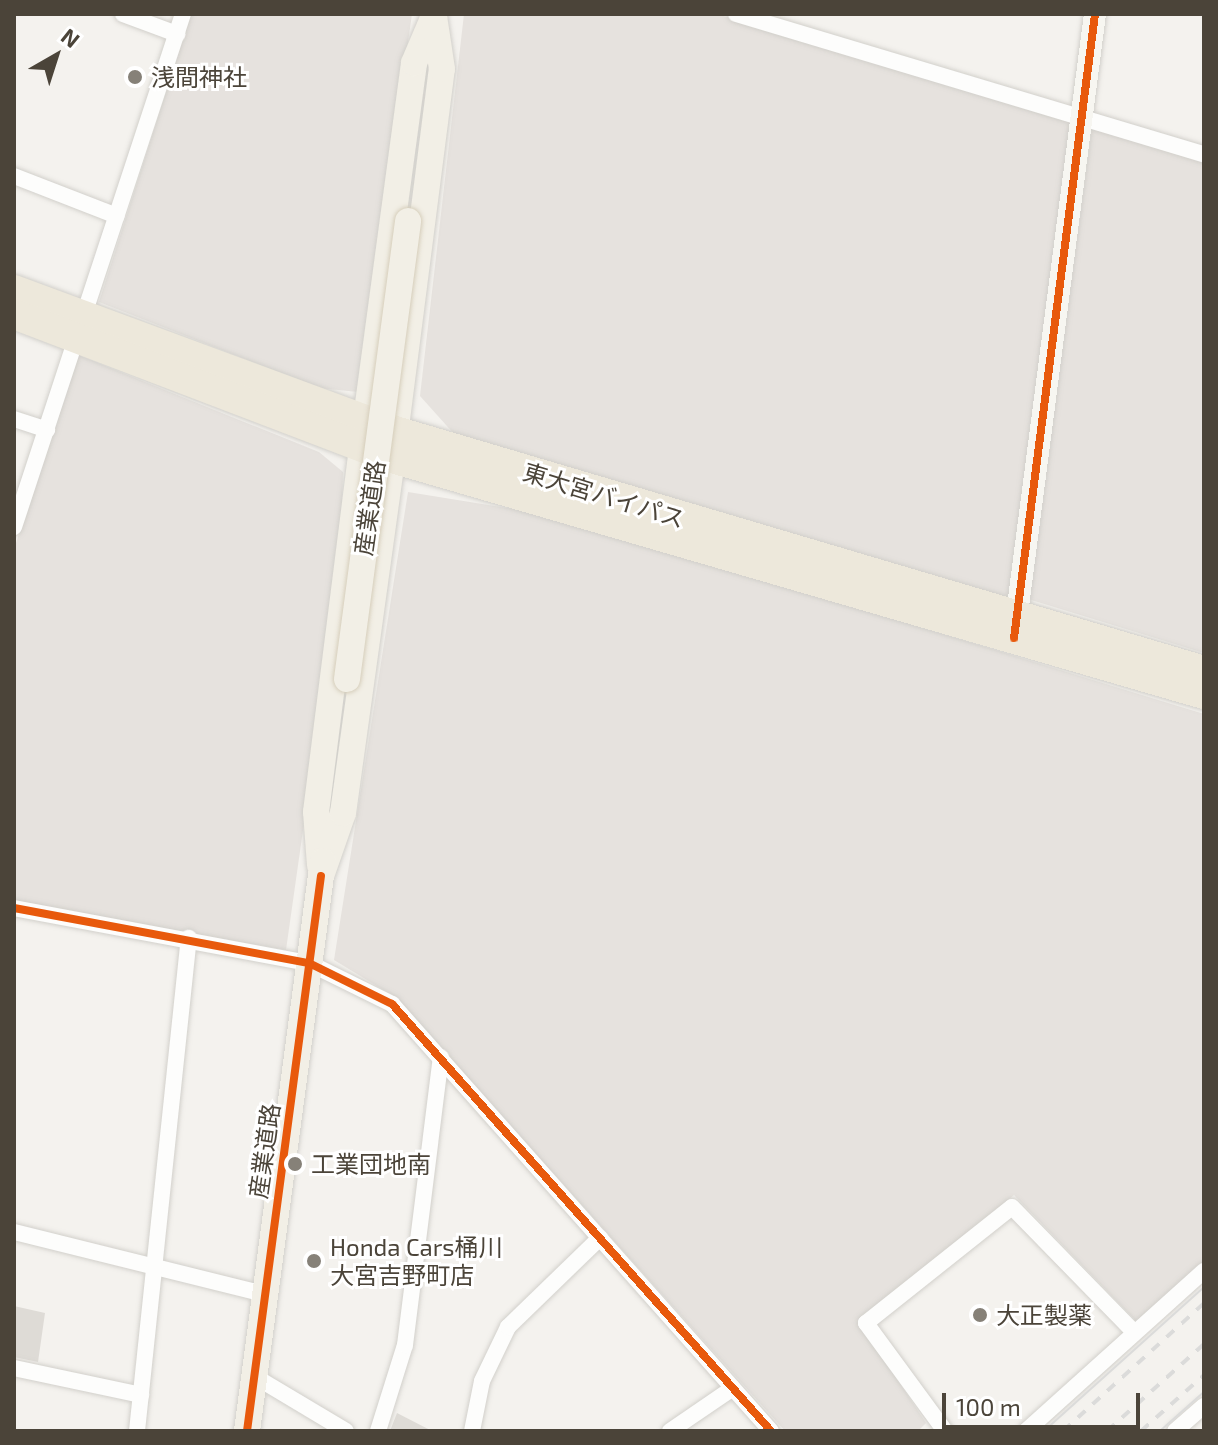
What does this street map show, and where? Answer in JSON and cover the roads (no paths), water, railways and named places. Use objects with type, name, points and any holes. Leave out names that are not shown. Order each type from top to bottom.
[{"type":"highway","name":"東大宮バイパス","points":[[14,290],[81,327],[364,435],[1015,627],[1204,694]]},
{"type":"highway","name":"東大宮バイパス","points":[[14,314],[81,327]]},
{"type":"highway","name":"東大宮バイパス","points":[[1015,627],[1204,671]]},
{"type":"main road","name":"産業道路","points":[[247,1431],[434,15]]},
{"type":"main road","points":[[321,876],[316,812],[364,435],[414,63],[434,15]]},
{"type":"main road","points":[[321,876],[343,813],[393,444],[442,69],[434,15]]},
{"type":"street","points":[[123,14],[177,34]]},
{"type":"street","points":[[14,527],[183,14]]},
{"type":"street","points":[[736,14],[1204,154]]},
{"type":"street","points":[[798,32],[803,14]]},
{"type":"street","points":[[1015,627],[1095,14]]},
{"type":"street","points":[[14,176],[117,216]]},
{"type":"street","points":[[14,419],[47,430]]},
{"type":"street","points":[[14,908],[189,938],[309,963],[392,1004],[771,1431]]},
{"type":"street","points":[[137,1431],[189,938]]},
{"type":"street","points":[[378,1431],[405,1345],[441,1057]]},
{"type":"street","points":[[937,1428],[866,1323],[1012,1207],[1134,1332]]},
{"type":"street","points":[[14,1235],[265,1294]]},
{"type":"street","points":[[472,1431],[482,1381],[508,1327],[600,1238]]},
{"type":"street","points":[[1026,1431],[1204,1271]]},
{"type":"street","points":[[14,1368],[141,1395]]},
{"type":"street","points":[[254,1376],[346,1431]]},
{"type":"street","points":[[670,1431],[733,1388]]},
{"type":"street","points":[[1175,1431],[1204,1406]]},
{"type":"tram line","points":[[1044,1431],[1204,1287]]},
{"type":"tram line","points":[[1160,1431],[1204,1392]]},
{"type":"railway","points":[[1063,1431],[1204,1303]]},
{"type":"railway","points":[[1107,1431],[1204,1344]]},
{"type":"railway","points":[[1141,1431],[1204,1375]]},
{"type":"place","name":"浅間神社","points":[[135,77]]},
{"type":"place","name":"工業団地南","points":[[295,1164]]},
{"type":"place","name":"Honda Cars桶川 大宮吉野町店","points":[[314,1261]]},
{"type":"place","name":"大正製薬","points":[[980,1315]]}]
